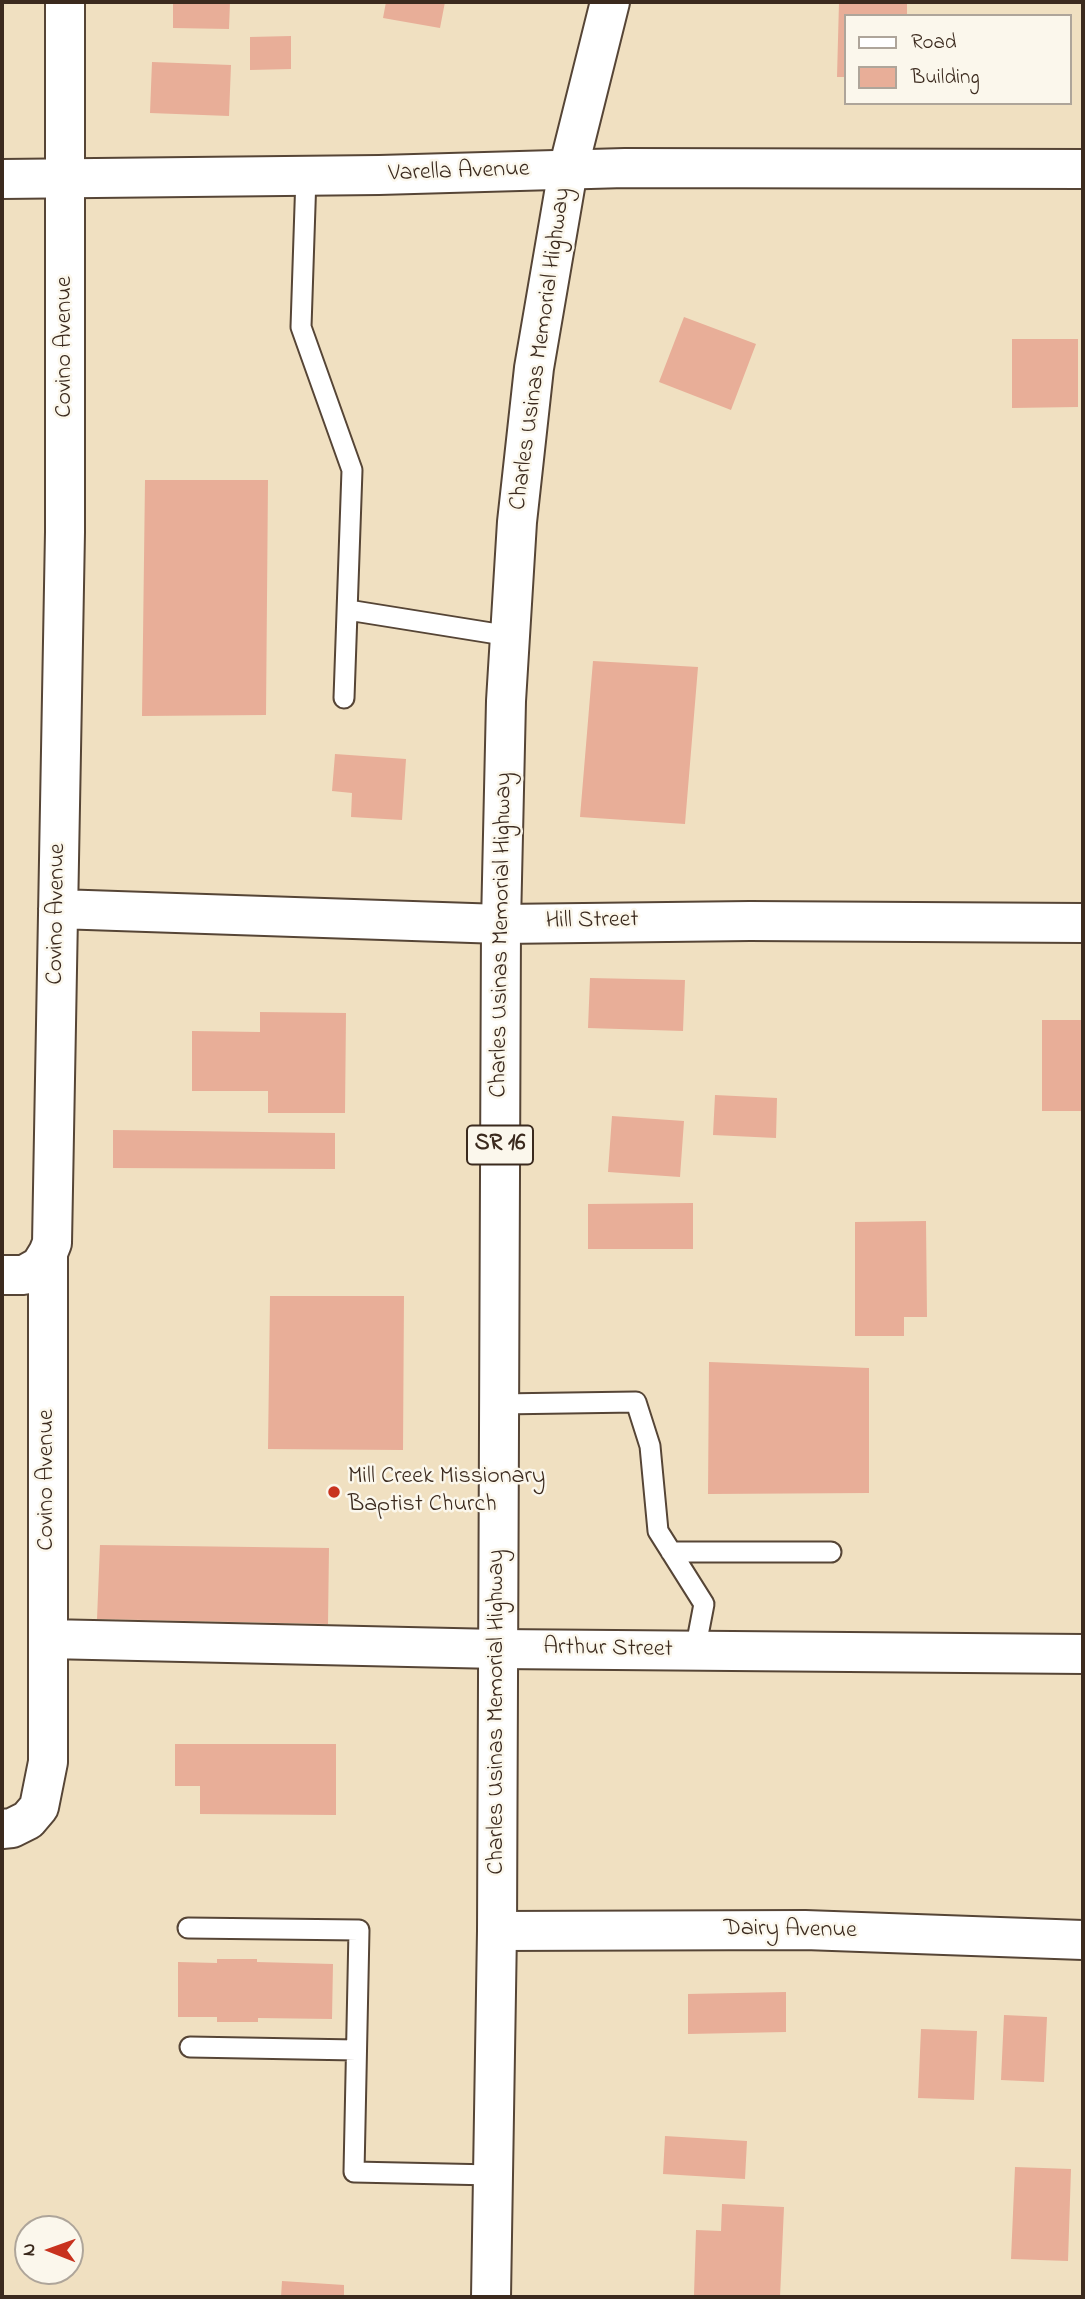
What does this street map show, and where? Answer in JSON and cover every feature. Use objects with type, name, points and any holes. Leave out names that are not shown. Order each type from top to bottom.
[{"type":"main road","name":"Covino Avenue","points":[[15,1824],[39,1807],[48,1762],[48,1253],[52,1243],[65,532],[65,2]]},
{"type":"main road","name":"Charles Usinas Memorial Highway","points":[[491,2297],[497,1931],[501,924],[506,701],[517,522],[534,368],[568,170],[610,2]]},
{"type":"main road","name":"Varella Avenue","points":[[2,179],[306,176],[639,168],[1083,169]]},
{"type":"main road","name":"Hill Street","points":[[58,909],[501,924],[750,920],[1083,923]]},
{"type":"main road","points":[[2,1275],[24,1275],[40,1266],[48,1253]]},
{"type":"main road","name":"Arthur Street","points":[[48,1639],[498,1649],[1083,1654]]},
{"type":"main road","name":"Dairy Avenue","points":[[497,1931],[805,1930],[1083,1940]]},
{"type":"lane","points":[[306,176],[301,327],[352,470],[344,698]]},
{"type":"lane","points":[[348,610],[510,636]]},
{"type":"lane","points":[[499,1404],[636,1402],[650,1446],[658,1531],[704,1604],[695,1651]]},
{"type":"lane","points":[[671,1552],[831,1552]]},
{"type":"lane","points":[[188,1928],[359,1930],[354,2172],[493,2175]]},
{"type":"lane","points":[[190,2047],[356,2050]]},
{"type":"building","points":[[173,2],[230,2],[229,29],[173,28]]},
{"type":"building","points":[[386,2],[445,2],[440,28],[383,18]]},
{"type":"building","points":[[839,2],[907,2],[907,14],[844,14],[844,77],[837,77]]},
{"type":"building","points":[[291,36],[291,69],[250,70],[250,37]]},
{"type":"building","points":[[152,62],[231,65],[229,116],[150,113]]},
{"type":"building","points":[[684,317],[756,344],[731,410],[659,382]]},
{"type":"building","points":[[1012,339],[1078,339],[1078,407],[1012,408]]},
{"type":"building","points":[[145,480],[268,480],[266,715],[142,716]]},
{"type":"building","points":[[593,661],[698,667],[685,824],[580,817]]},
{"type":"building","points":[[335,754],[406,759],[402,820],[351,817],[352,793],[332,791]]},
{"type":"building","points":[[590,978],[685,980],[683,1031],[588,1028]]},
{"type":"building","points":[[260,1012],[346,1013],[345,1113],[268,1113],[268,1091],[192,1091],[192,1031],[260,1032]]},
{"type":"building","points":[[1042,1020],[1083,1020],[1083,1111],[1042,1111]]},
{"type":"building","points":[[715,1095],[777,1098],[776,1138],[713,1135]]},
{"type":"building","points":[[612,1116],[684,1121],[680,1177],[608,1172]]},
{"type":"building","points":[[113,1130],[335,1133],[335,1169],[113,1168]]},
{"type":"building","points":[[693,1203],[693,1249],[588,1249],[588,1204]]},
{"type":"building","points":[[926,1221],[927,1317],[904,1317],[904,1336],[855,1336],[855,1222]]},
{"type":"building","points":[[270,1296],[404,1296],[403,1450],[268,1449]]},
{"type":"building","points":[[709,1362],[869,1368],[869,1493],[708,1494]]},
{"type":"building","points":[[100,1545],[329,1548],[328,1624],[97,1619]]},
{"type":"building","points":[[175,1744],[336,1744],[336,1815],[200,1814],[200,1786],[175,1786]]},
{"type":"building","points":[[217,1959],[333,1964],[332,2019],[258,2018],[258,2022],[217,2022],[217,2017],[178,2017],[178,1962],[217,1963]]},
{"type":"building","points":[[786,1992],[786,2032],[688,2034],[688,1994]]},
{"type":"building","points":[[1004,2015],[1047,2017],[1044,2082],[1001,2080]]},
{"type":"building","points":[[921,2029],[977,2031],[974,2100],[918,2098]]},
{"type":"building","points":[[665,2136],[747,2141],[745,2179],[663,2174]]},
{"type":"building","points":[[1015,2167],[1071,2169],[1068,2261],[1011,2259]]},
{"type":"building","points":[[722,2204],[784,2207],[780,2297],[694,2295],[696,2230],[721,2231]]},
{"type":"building","points":[[282,2281],[344,2285],[344,2297],[281,2297]]},
{"type":"place","name":"Mill Creek Missionary Baptist Church","points":[[334,1492]]}]
